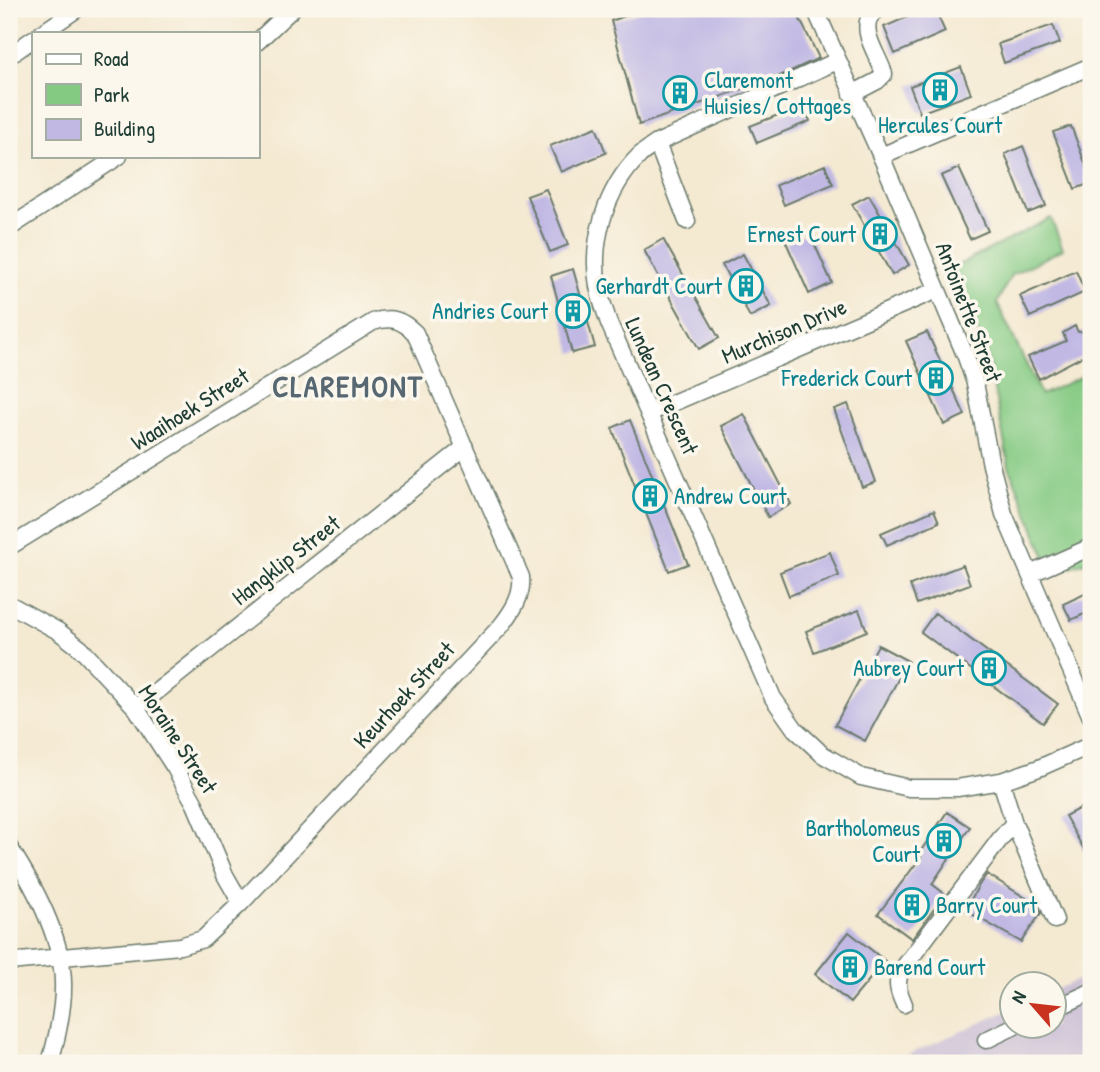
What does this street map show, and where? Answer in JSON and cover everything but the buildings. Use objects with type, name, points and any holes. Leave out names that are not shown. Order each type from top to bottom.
[{"type":"street","points":[[267,9],[279,21]]},
{"type":"street","points":[[259,40],[292,9]]},
{"type":"street","name":"Antoinette Street","points":[[815,9],[966,357],[1004,513],[1091,717]]},
{"type":"street","points":[[852,94],[877,81],[884,74],[869,40],[869,19],[877,9]]},
{"type":"street","points":[[43,32],[70,11]]},
{"type":"street","points":[[9,56],[32,40]]},
{"type":"street","name":"Lundean Crescent","points":[[837,61],[656,143],[639,157],[617,186],[602,218],[595,254],[598,287],[609,323],[773,698],[795,729],[822,754],[861,777],[909,788],[957,788],[1001,781],[1091,745]]},
{"type":"street","points":[[881,156],[1091,66]]},
{"type":"street","points":[[656,143],[687,221]]},
{"type":"street","points":[[9,228],[116,158]]},
{"type":"street","name":"Murchison Drive","points":[[649,413],[937,290]]},
{"type":"street","name":"Waaihoek Street","points":[[9,548],[373,322],[385,318],[397,320]]},
{"type":"street","name":"Keurhoek Street","points":[[9,962],[180,946],[203,939],[241,903],[511,613],[520,592],[521,577],[415,333],[397,320]]},
{"type":"street","name":"Hangklip Street","points":[[136,709],[465,447]]},
{"type":"street","points":[[1030,574],[1091,547]]},
{"type":"street","name":"Moraine Street","points":[[9,604],[58,631],[80,648],[136,709],[195,804],[225,875],[241,903]]},
{"type":"street","points":[[1001,781],[1014,823],[1055,920]]},
{"type":"street","points":[[904,1004],[898,989],[901,971],[1014,823]]},
{"type":"street","points":[[9,847],[41,902],[60,958],[64,985],[50,1063]]},
{"type":"street","points":[[1068,1003],[1091,992]]},
{"type":"street","points":[[986,1040],[998,1035]]},
{"type":"shaded area","points":[[1091,974],[1091,1063],[889,1063],[998,1015],[998,1040],[1068,1040],[1068,984]]},
{"type":"green space","points":[[1051,218],[1063,249],[1011,275],[997,303],[1041,395],[1091,372],[1091,560],[1052,573],[1009,467],[987,353],[951,269]]},
{"type":"place","name":"Hercules Court","points":[[940,90]]},
{"type":"place","name":"Claremont Huisies/ Cottages","points":[[680,93]]},
{"type":"place","name":"Ernest Court","points":[[880,234]]},
{"type":"place","name":"Gerhardt Court","points":[[746,286]]},
{"type":"place","name":"Andries Court","points":[[573,311]]},
{"type":"place","name":"Frederick Court","points":[[936,378]]},
{"type":"place","name":"Andrew Court","points":[[650,496]]},
{"type":"place","name":"Aubrey Court","points":[[989,668]]},
{"type":"place","name":"Bartholomeus Court","points":[[944,841]]},
{"type":"place","name":"Barry Court","points":[[912,905]]},
{"type":"place","name":"Barend Court","points":[[850,967]]},
{"type":"district","name":"CLAREMONT","points":[[348,387]]}]
